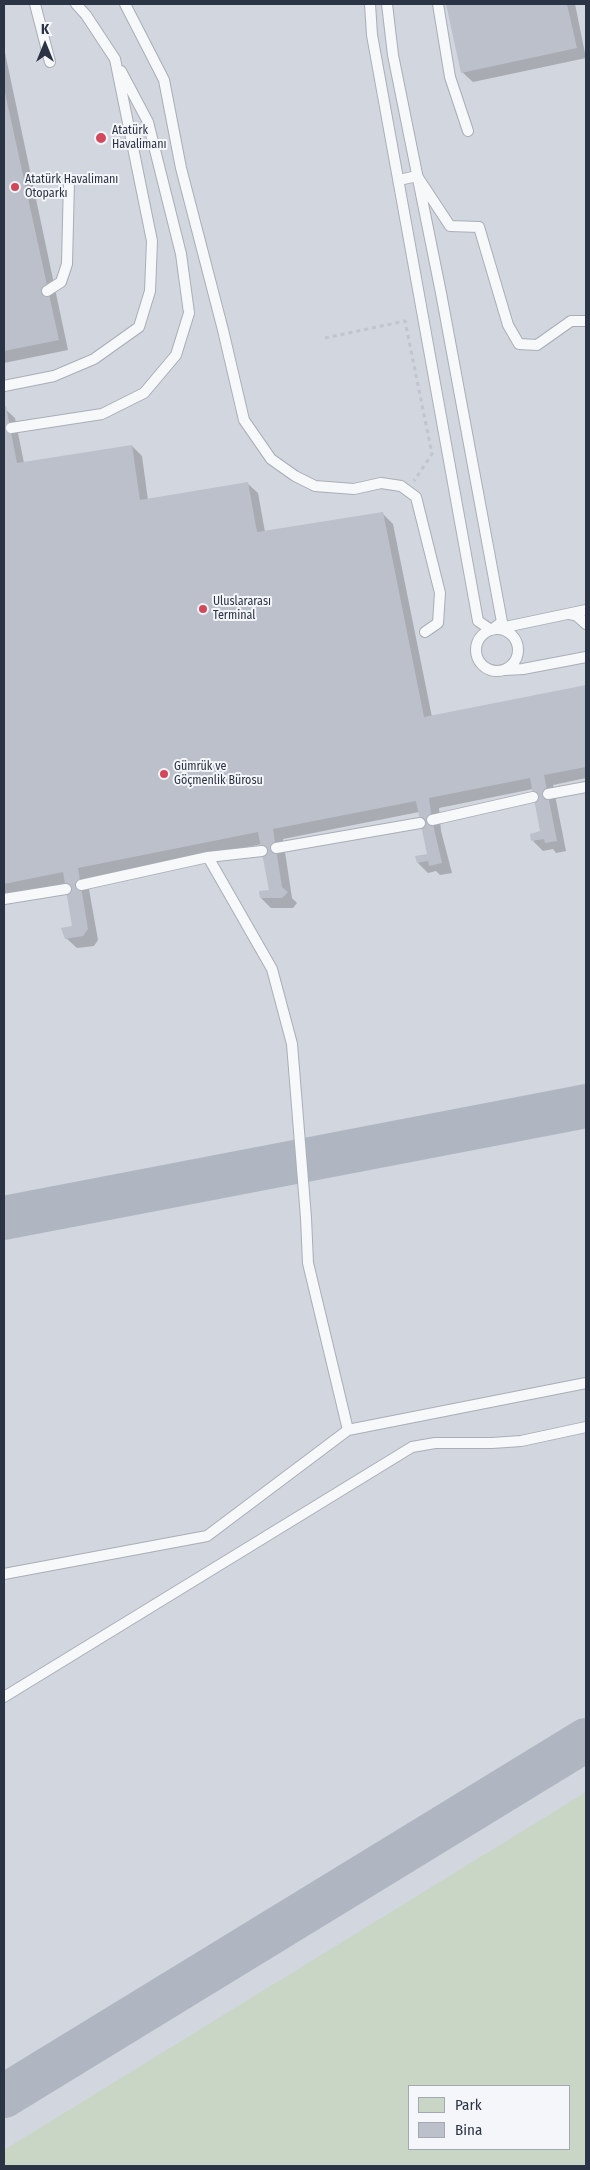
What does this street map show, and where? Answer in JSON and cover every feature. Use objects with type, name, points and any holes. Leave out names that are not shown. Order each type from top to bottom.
[{"type":"lane","points":[[35,4],[50,62]]},
{"type":"lane","points":[[11,428],[102,414],[144,393],[176,354],[189,313],[181,254],[148,122],[115,59],[86,15],[76,4]]},
{"type":"lane","points":[[125,4],[164,80],[181,168],[224,330],[244,420],[271,459],[295,476],[315,486],[354,489],[381,483],[401,486],[416,497],[440,593],[438,622],[425,632]]},
{"type":"lane","points":[[370,4],[372,34],[413,251],[478,621],[491,630],[498,629],[510,633],[517,644],[517,658],[508,668],[502,670]]},
{"type":"lane","points":[[388,4],[394,55],[441,293],[502,622],[480,638],[477,644],[478,658],[488,669],[502,670],[523,669],[584,655]]},
{"type":"lane","points":[[438,4],[450,77],[468,131]]},
{"type":"lane","points":[[4,386],[54,376],[94,359],[139,327],[150,291],[152,241],[115,59]]},
{"type":"lane","points":[[399,180],[417,176]]},
{"type":"lane","points":[[417,176],[450,226],[479,226],[508,325],[519,344],[536,344],[571,322],[586,322]]},
{"type":"lane","points":[[47,290],[61,282],[67,264],[70,180]]},
{"type":"lane","points":[[413,251],[431,247]]},
{"type":"lane","points":[[491,630],[586,610]]},
{"type":"lane","points":[[568,613],[577,616],[586,624]]},
{"type":"lane","points":[[548,794],[586,787]]},
{"type":"lane","points":[[432,820],[533,798]]},
{"type":"lane","points":[[276,848],[420,823]]},
{"type":"lane","points":[[81,885],[208,857],[262,851]]},
{"type":"lane","points":[[208,857],[272,969],[292,1044],[308,1263],[348,1430]]},
{"type":"lane","points":[[4,899],[66,889]]},
{"type":"lane","points":[[4,1574],[207,1536],[348,1430],[586,1383]]},
{"type":"lane","points":[[4,1697],[412,1447],[435,1443],[492,1443],[521,1440],[586,1427]]},
{"type":"path","points":[[325,338],[405,322],[432,454],[408,491]]},
{"type":"shaded area","points":[[4,4],[586,4],[586,2166],[4,2166]]},
{"type":"green space","points":[[586,1792],[586,2166],[4,2166],[4,2150]]},
{"type":"building","points":[[446,4],[567,4],[577,48],[461,73]]},
{"type":"building","name":"Atatürk Havalimanı Otoparkı","points":[[4,88],[59,340],[4,351]]},
{"type":"building","name":"Uluslararası Terminal","points":[[6,406],[17,463],[132,445],[140,500],[248,482],[257,532],[383,512],[424,717],[586,685],[586,767],[544,775],[557,841],[545,843],[544,839],[531,841],[530,834],[540,831],[530,778],[429,798],[442,863],[429,866],[428,861],[417,863],[415,856],[427,854],[416,801],[273,829],[282,887],[288,892],[282,898],[260,898],[259,891],[269,890],[258,832],[78,868],[88,929],[83,936],[65,939],[61,928],[72,926],[63,872],[4,884],[4,407]]},
{"type":"taxiway","points":[[4,1218],[586,1106]]},
{"type":"taxiway","points":[[4,2096],[586,1740]]},
{"type":"place","name":"Atatürk Havalimanı","points":[[101,138]]},
{"type":"place","name":"Atatürk Havalimanı Otoparkı","points":[[15,187]]},
{"type":"place","name":"Uluslararası Terminal","points":[[203,609]]},
{"type":"place","name":"Gümrük ve Göçmenlik Bürosu","points":[[164,774]]}]
